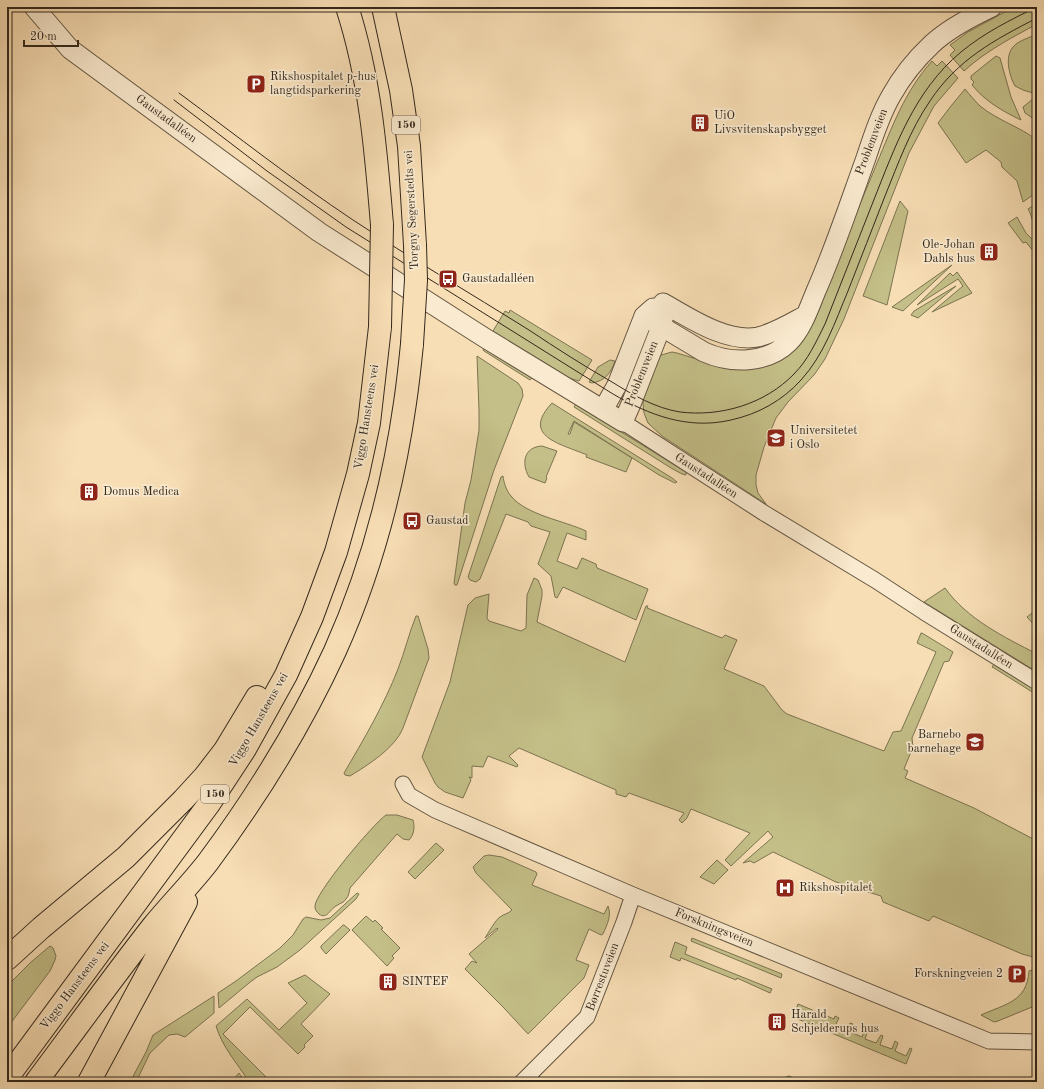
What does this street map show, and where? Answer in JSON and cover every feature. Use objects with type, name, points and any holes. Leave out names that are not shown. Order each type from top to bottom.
[{"type":"highway","name":"Viggo Hansteens vei","points":[[7,1078],[209,804],[245,750],[286,675],[312,617],[336,552],[358,474],[372,397],[380,327],[382,225],[374,133],[364,74],[354,28],[347,7]]},
{"type":"highway","name":"Torgny Segerstedts vei","points":[[207,863],[243,812],[288,741],[335,651],[350,615],[372,553],[394,467],[405,403],[412,344],[416,280],[409,146],[402,90],[383,7]]},
{"type":"highway","points":[[7,959],[41,928],[126,857],[183,800],[205,776],[225,750],[252,706],[284,648],[307,594],[335,518],[358,474]]},
{"type":"highway","points":[[89,1082],[207,863]]},
{"type":"highway","name":"150","points":[[36,1082],[154,926],[207,863]]},
{"type":"street","name":"Gaustadalléen","points":[[34,7],[70,49],[319,232],[478,334],[604,410],[764,513],[875,580],[1037,682]]},
{"type":"street","name":"Problemveien","points":[[604,410],[615,389],[644,316],[694,347],[712,356],[731,360],[745,360],[773,353],[790,341],[806,315],[821,281],[877,128],[891,96],[908,72],[933,43],[974,16],[992,7]]},
{"type":"street","name":"Problemveien","points":[[623,422],[661,327],[664,315],[663,303]]},
{"type":"street","points":[[644,316],[653,308],[663,303],[716,331],[736,337],[757,337],[768,334],[806,315]]},
{"type":"street","name":"Forskningsveien","points":[[403,784],[409,795],[435,810],[633,895],[989,1041],[1037,1042]]},
{"type":"street","name":"Børrestuveien","points":[[522,1082],[587,1017],[633,895]]},
{"type":"shaded area","points":[[1014,7],[1037,7],[1037,24],[990,51],[964,71],[950,55],[955,50],[950,45],[968,32]]},
{"type":"shaded area","points":[[1037,34],[1037,121],[1025,113],[1023,107],[1033,99],[1033,93],[1015,86],[1009,71],[1008,60],[1011,50],[1016,44]]},
{"type":"shaded area","points":[[996,56],[1000,58],[1011,97],[1021,120],[994,105],[982,96],[972,85],[974,82],[971,79],[971,76]]},
{"type":"shaded area","points":[[932,61],[937,66],[942,61],[958,78],[934,106],[909,153],[844,319],[825,359],[814,375],[788,402],[776,418],[764,447],[756,475],[758,493],[766,504],[662,436],[648,423],[644,413],[644,392],[656,360],[661,355],[672,352],[713,364],[805,335],[814,322],[861,202],[900,110],[914,85]]},
{"type":"shaded area","points":[[965,89],[980,106],[987,111],[1037,140],[1037,192],[1023,202],[1017,181],[1002,167],[1001,162],[986,150],[966,163],[938,123]]},
{"type":"shaded area","points":[[900,201],[908,211],[887,305],[863,296]]},
{"type":"shaded area","points":[[1037,203],[1037,229],[1028,209]]},
{"type":"shaded area","points":[[1017,217],[1026,233],[1037,244],[1037,256],[1026,242],[1023,243],[1008,223]]},
{"type":"shaded area","points":[[952,265],[903,311],[892,307],[949,267]]},
{"type":"shaded area","points":[[957,272],[972,293],[932,312],[963,286],[958,279],[917,305],[950,273],[953,276]]},
{"type":"shaded area","points":[[956,286],[918,318],[911,315],[914,311]]},
{"type":"shaded area","points":[[510,310],[592,360],[579,381],[569,378],[493,331],[505,311],[509,313]]},
{"type":"shaded area","points":[[484,348],[528,374],[532,378],[530,380],[484,351]]},
{"type":"shaded area","points":[[477,356],[518,383],[522,389],[523,396],[494,470],[457,585],[455,585],[454,583],[465,503],[471,480],[479,430]]},
{"type":"shaded area","points":[[610,360],[615,361],[607,376],[597,382],[589,382],[598,367]]},
{"type":"shaded area","points":[[552,403],[677,482],[675,483],[659,475],[574,421],[568,434],[570,434],[574,422],[632,458],[626,472],[586,457],[587,455],[548,438],[542,431],[540,424],[543,415]]},
{"type":"shaded area","points":[[576,404],[686,472],[686,475],[671,468],[574,407]]},
{"type":"shaded area","points":[[542,446],[557,451],[545,483],[529,477],[525,466],[526,457],[531,449]]},
{"type":"shaded area","points":[[503,476],[508,491],[518,503],[536,513],[586,531],[586,540],[567,533],[557,561],[577,569],[582,558],[596,564],[597,568],[648,589],[636,620],[563,587],[557,598],[555,597],[551,576],[538,564],[550,532],[531,526],[528,522],[506,514],[480,579],[476,582],[470,580],[468,577],[501,477]]},
{"type":"shaded area","points":[[534,578],[538,580],[542,590],[537,622],[625,662],[646,606],[648,606],[647,608],[722,638],[725,635],[737,640],[724,669],[764,686],[782,710],[787,714],[884,751],[893,732],[901,731],[936,652],[917,643],[921,633],[953,652],[949,661],[944,662],[912,738],[913,747],[904,769],[908,771],[905,778],[974,808],[1037,841],[1037,993],[1032,1007],[994,1022],[981,1015],[1006,1004],[1019,996],[1024,989],[1029,971],[1035,969],[1033,957],[1022,954],[933,916],[929,921],[883,902],[881,896],[836,882],[773,852],[754,863],[750,861],[743,863],[773,837],[768,831],[731,866],[725,860],[750,833],[691,809],[687,818],[682,823],[679,820],[684,813],[629,793],[626,797],[616,794],[616,790],[519,748],[509,756],[518,765],[517,767],[488,756],[483,767],[472,766],[472,778],[469,777],[471,780],[463,798],[445,792],[438,787],[422,757],[450,682],[468,605],[475,598],[489,594],[487,618],[489,621],[521,631],[526,628],[527,595]]},
{"type":"shaded area","points":[[945,588],[964,609],[975,618],[999,634],[1037,654],[1037,672],[924,602]]},
{"type":"shaded area","points":[[1037,609],[1037,628],[1027,617]]},
{"type":"shaded area","points":[[416,616],[418,616],[428,649],[429,658],[403,728],[394,742],[380,755],[365,767],[350,776],[345,775],[344,773],[386,696]]},
{"type":"shaded area","points":[[994,664],[1037,690],[1037,695],[992,667]]},
{"type":"shaded area","points":[[386,815],[397,815],[413,820],[414,831],[411,838],[409,840],[403,839],[397,834],[350,888],[348,897],[326,915],[322,916],[315,907],[317,900],[333,875],[345,860]]},
{"type":"shaded area","points":[[436,843],[444,850],[415,879],[408,872]]},
{"type":"shaded area","points":[[489,855],[502,857],[536,872],[537,874],[532,885],[604,914],[608,906],[609,909],[608,920],[603,934],[601,935],[589,929],[576,960],[589,965],[584,978],[528,1034],[465,969],[472,961],[477,963],[469,954],[498,929],[497,928],[485,938],[498,918],[512,910],[476,873],[473,867],[484,856]]},
{"type":"shaded area","points":[[717,860],[728,870],[714,884],[700,877]]},
{"type":"shaded area","points":[[357,893],[359,894],[356,899],[300,950],[277,967],[257,977],[219,1008],[218,993],[280,948],[293,935],[303,919],[306,917],[321,920],[330,918]]},
{"type":"shaded area","points":[[366,916],[373,922],[375,920],[383,928],[381,929],[400,948],[392,956],[394,958],[387,966],[352,930]]},
{"type":"shaded area","points":[[343,925],[350,930],[326,954],[321,946]]},
{"type":"shaded area","points":[[692,938],[782,974],[781,978],[691,941]]},
{"type":"shaded area","points":[[675,942],[687,947],[685,954],[772,989],[770,993],[737,978],[736,980],[681,958],[680,961],[670,957]]},
{"type":"shaded area","points":[[50,946],[53,948],[56,956],[50,971],[7,1028],[7,986]]},
{"type":"shaded area","points":[[305,975],[330,994],[301,1024],[313,1036],[298,1054],[250,1007],[223,1034],[271,1082],[249,1082],[226,1048],[216,1026],[247,999],[279,1030],[307,1003],[288,983]]},
{"type":"shaded area","points":[[214,996],[214,1013],[185,1037],[177,1034],[169,1035],[150,1053],[136,1082],[130,1082],[153,1035]]},
{"type":"shaded area","points":[[798,1004],[834,1019],[835,1016],[839,1018],[835,1026],[847,1031],[850,1023],[853,1024],[850,1032],[862,1037],[865,1029],[868,1030],[865,1039],[876,1043],[881,1035],[883,1036],[880,1045],[892,1049],[895,1041],[898,1043],[895,1051],[906,1056],[910,1048],[912,1049],[906,1064],[793,1017]]},
{"type":"shaded area","points":[[239,1073],[245,1082],[231,1082]]},
{"type":"shaded area","points":[[789,1076],[805,1082],[779,1082]]},
{"type":"tram line","points":[[179,93],[287,174],[353,220],[591,370],[653,404],[680,412],[711,412],[726,410],[756,401],[770,393],[799,369],[825,324],[889,161],[918,102],[945,67],[961,52],[988,33],[1037,7]]},
{"type":"tram line","points":[[174,100],[267,171],[346,227],[613,394],[627,402],[669,419],[684,422],[715,423],[751,414],[769,406],[794,388],[809,370],[823,349],[848,291],[905,147],[916,124],[930,101],[952,74],[978,52],[1006,34],[1037,18]]},
{"type":"place","name":"Rikshospitalet p-hus langtidsparkering","points":[[256,84]]},
{"type":"place","name":"UiO Livsvitenskapsbygget","points":[[700,123]]},
{"type":"place","name":"Ole-Johan Dahls hus","points":[[989,252]]},
{"type":"place","name":"Gaustadalléen","points":[[448,279]]},
{"type":"place","name":"Universitetet i Oslo","points":[[776,438]]},
{"type":"place","name":"Domus Medica","points":[[89,492]]},
{"type":"place","name":"Gaustad","points":[[412,521]]},
{"type":"place","name":"Barnebo barnehage","points":[[975,742]]},
{"type":"place","name":"Rikshospitalet","points":[[785,888]]},
{"type":"place","name":"Forskningveien 2","points":[[1017,974]]},
{"type":"place","name":"SINTEF","points":[[388,982]]},
{"type":"place","name":"Harald Schjelderups hus","points":[[777,1022]]}]
